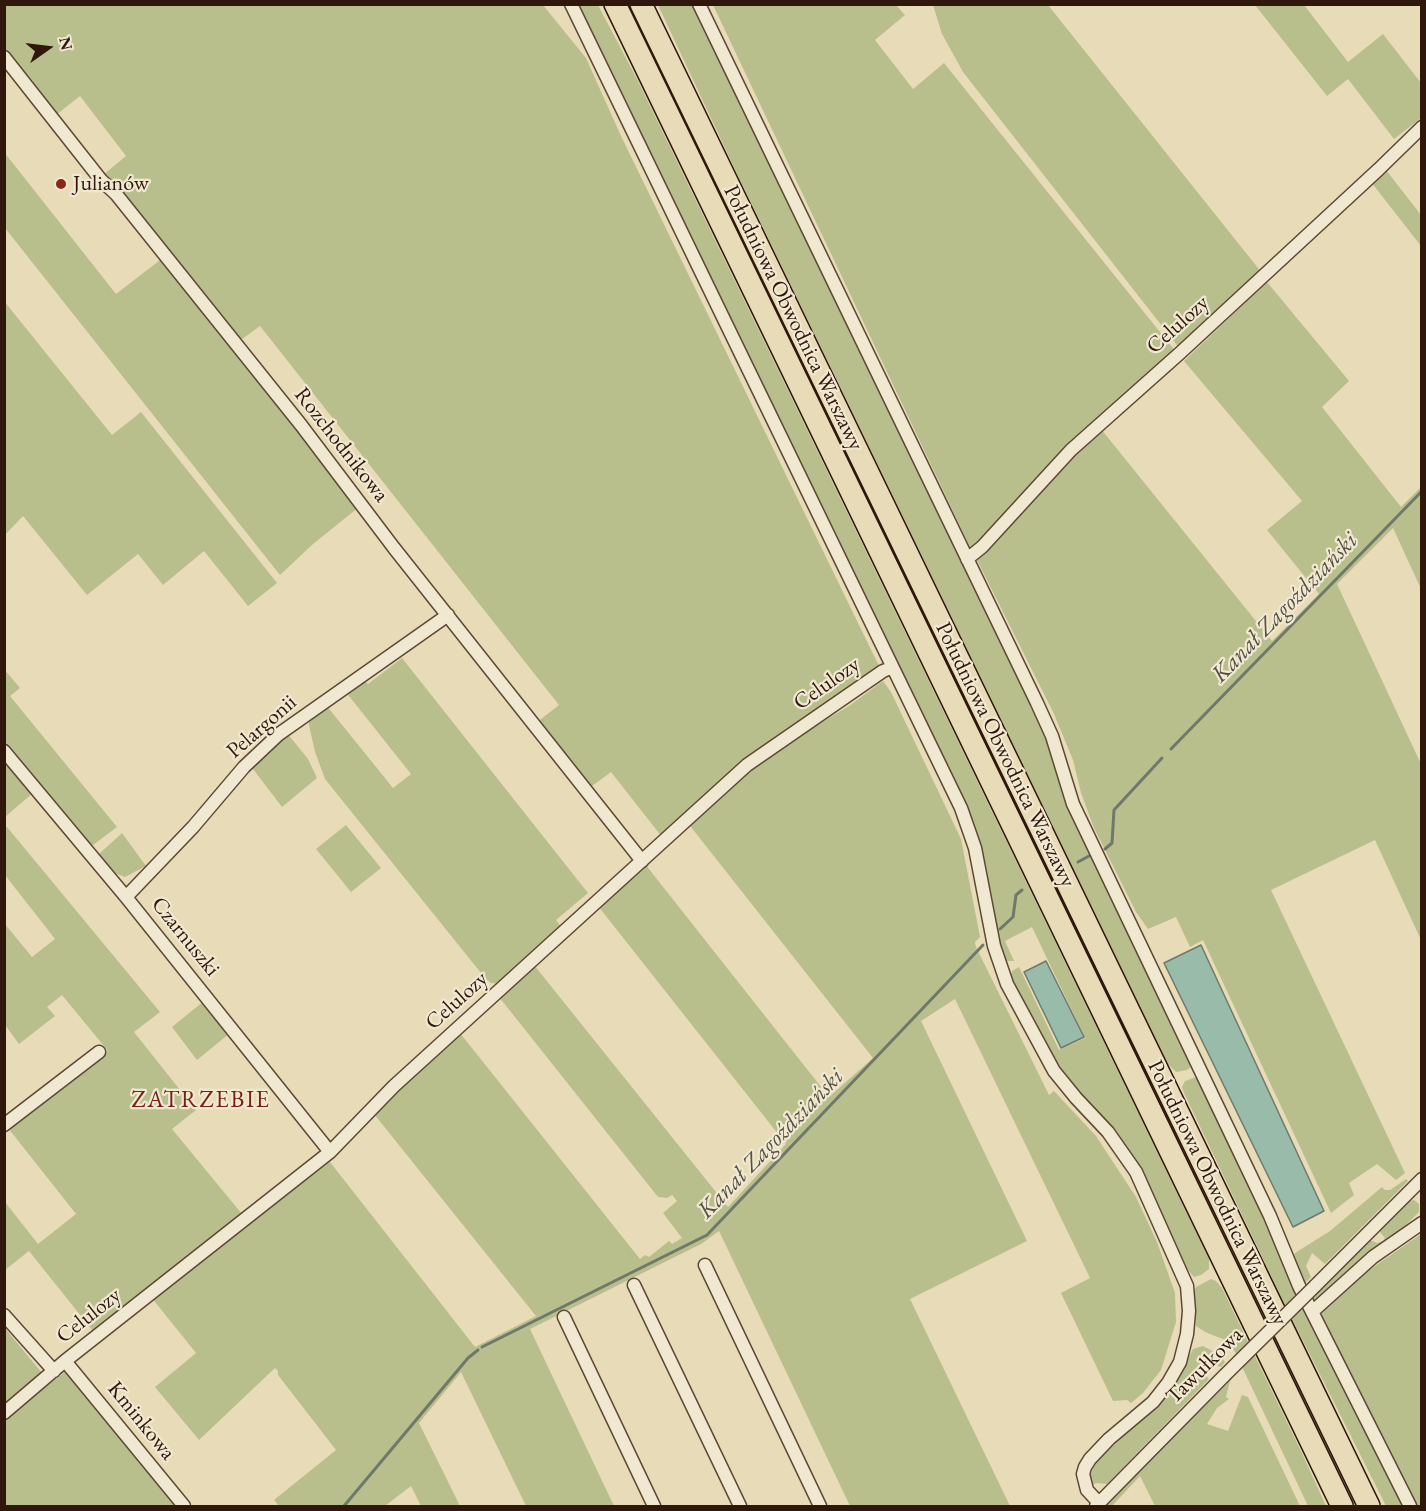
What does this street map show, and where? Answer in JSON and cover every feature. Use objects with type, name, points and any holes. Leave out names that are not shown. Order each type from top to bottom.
[{"type":"highway","name":"Południowa Obwodnica Warszawy","points":[[615,4],[1342,1506]]},
{"type":"highway","name":"Południowa Obwodnica Warszawy","points":[[641,4],[1369,1506]]},
{"type":"street","points":[[571,4],[969,829],[979,865],[994,945],[1008,984],[1054,1071],[1108,1132],[1136,1172],[1187,1286],[1189,1311],[1187,1334],[1180,1362],[1168,1383],[1153,1402],[1109,1439],[1085,1467],[1083,1474],[1087,1490],[1097,1505]]},
{"type":"street","points":[[699,4],[1052,736],[1073,804],[1270,1216],[1292,1272],[1410,1506]]},
{"type":"street","name":"Rozchodnikowa","points":[[4,57],[305,431],[394,548],[642,861]]},
{"type":"street","name":"Celulozy","points":[[967,559],[982,547],[1071,450],[1180,353],[1422,127]]},
{"type":"street","name":"Pelargonii","points":[[126,897],[193,827],[244,768],[279,734],[448,615]]},
{"type":"street","name":"Celulozy","points":[[54,1371],[330,1152],[394,1086],[747,765],[883,671],[891,668]]},
{"type":"street","name":"Czarnuszki","points":[[4,751],[126,897],[330,1152]]},
{"type":"street","points":[[4,1125],[99,1052]]},
{"type":"street","name":"Tawułkowa","points":[[1097,1505],[1225,1375],[1420,1184]]},
{"type":"street","points":[[1312,1312],[1373,1257],[1422,1223]]},
{"type":"street","points":[[705,1265],[820,1506]]},
{"type":"street","points":[[634,1285],[740,1506]]},
{"type":"street","points":[[4,1315],[54,1371],[4,1413]]},
{"type":"street","points":[[564,1317],[654,1506]]},
{"type":"street","name":"Kminkowa","points":[[65,1361],[184,1506]]},
{"type":"green space","points":[[5,5],[543,5],[586,58],[621,136],[879,666],[662,837],[611,772],[588,789],[536,723],[559,705],[260,326],[238,342],[103,175],[126,156],[80,96],[56,115],[5,51]]},
{"type":"green space","points":[[576,5],[598,5],[637,79],[1209,1259],[1209,1269],[1201,1275],[1194,1277],[1188,1270],[1138,1169],[1065,1079],[1010,979],[1012,971],[1019,967],[1059,1050],[1085,1038],[1032,927],[1005,941],[1014,961],[1005,961],[1003,958],[981,852],[968,814]]},
{"type":"green space","points":[[625,5],[632,5],[1268,1318],[1264,1323]]},
{"type":"green space","points":[[658,5],[693,5],[1049,737],[1172,1019],[1171,1026],[1192,1062],[1191,1067],[1187,1070],[1176,1072],[1168,1064],[738,176]]},
{"type":"green space","points":[[713,5],[896,5],[905,15],[875,40],[913,89],[944,63],[1176,352],[978,546],[970,547]]},
{"type":"green space","points":[[933,5],[1048,5],[1262,273],[1180,349],[963,72],[942,34]]},
{"type":"green space","points":[[1255,5],[1304,5],[1348,62],[1383,34],[1421,83],[1421,118],[1394,139],[1348,79],[1327,96]]},
{"type":"green space","points":[[4,152],[116,294],[164,257],[359,507],[313,544],[280,575],[5,228]]},
{"type":"green space","points":[[1386,170],[1421,215],[1421,246],[1371,182]]},
{"type":"green space","points":[[1267,282],[1349,381],[1322,407],[1401,507],[1421,487],[1421,589],[1393,528],[1337,584],[1421,764],[1421,940],[1375,840],[1271,890],[1405,1173],[1396,1180],[1377,1164],[1349,1183],[1354,1195],[1331,1213],[1203,940],[1190,947],[1176,917],[1148,929],[1136,912],[1094,828],[1081,793],[1073,760],[1054,714],[976,558],[1085,441],[1101,429],[1272,641],[1319,594],[1267,530],[1302,501],[1184,361]]},
{"type":"green space","points":[[4,301],[112,435],[141,412],[277,583],[248,606],[204,551],[163,585],[138,554],[87,595],[23,516],[5,535]]},
{"type":"green space","points":[[402,658],[588,893],[556,920],[562,928],[500,984],[491,983],[485,978],[325,779],[315,752],[309,718],[326,705],[393,788],[411,774],[345,691],[363,679],[368,684]]},
{"type":"green space","points":[[4,669],[20,688],[10,696],[117,827],[93,845],[89,846],[5,743]]},
{"type":"green space","points":[[883,681],[891,692],[961,839],[980,937],[975,942],[976,947],[1049,1095],[1054,1091],[1096,1136],[1136,1197],[1157,1242],[1175,1293],[1176,1322],[1161,1370],[1143,1393],[1131,1403],[1127,1400],[1113,1401],[1061,1293],[1090,1278],[955,999],[921,1021],[1027,1241],[910,1299],[1010,1506],[850,1506],[719,1231],[701,1244],[530,1329],[614,1506],[526,1506],[461,1372],[419,1423],[460,1506],[421,1506],[411,1486],[385,1506],[279,1506],[274,1500],[336,1450],[275,1368],[199,1440],[155,1387],[196,1353],[151,1297],[330,1162],[475,1347],[536,1316],[374,1114],[460,1033],[640,1259],[645,1255],[649,1257],[669,1241],[672,1244],[682,1238],[663,1213],[677,1201],[672,1195],[667,1198],[658,1197],[499,997],[534,965],[728,1207],[786,1144],[598,906],[645,864],[829,1097],[873,1058],[687,822],[770,753],[849,706]]},
{"type":"green space","points":[[287,733],[308,759],[317,778],[282,807],[250,765]]},
{"type":"green space","points":[[5,756],[34,792],[5,817]]},
{"type":"green space","points":[[346,825],[381,868],[351,892],[316,849]]},
{"type":"green space","points":[[7,827],[160,1012],[134,1032],[196,1110],[172,1129],[242,1214],[93,1331],[29,1251],[5,1270],[5,1202],[38,1244],[76,1214],[8,1128],[108,1051],[62,995],[47,1007],[55,1016],[19,1044],[5,1025],[4,923],[32,957],[55,939],[5,875],[4,828]]},
{"type":"green space","points":[[122,833],[146,866],[125,877],[115,873],[99,854]]},
{"type":"green space","points":[[204,1001],[230,1033],[197,1060],[172,1027]]},
{"type":"green space","points":[[1196,1077],[1200,1080],[1404,1506],[1386,1506],[1284,1303],[1184,1093],[1182,1087],[1185,1081]]},
{"type":"green space","points":[[1406,1179],[1408,1181],[1325,1264],[1312,1253],[1306,1266],[1311,1277],[1302,1286],[1293,1260],[1295,1253],[1330,1231],[1382,1187],[1390,1190]]},
{"type":"green space","points":[[1414,1200],[1419,1204],[1419,1212],[1398,1233],[1319,1300],[1312,1299],[1370,1240],[1377,1243],[1383,1241],[1385,1238],[1379,1231],[1409,1201]]},
{"type":"green space","points":[[1421,1234],[1421,1506],[1415,1506],[1322,1318],[1322,1313],[1362,1275]]},
{"type":"green space","points":[[1211,1279],[1222,1288],[1326,1506],[1308,1506],[1235,1352],[1225,1340],[1196,1326],[1194,1292],[1196,1287]]},
{"type":"green space","points":[[4,1327],[42,1373],[5,1405],[4,1405]]},
{"type":"green space","points":[[1276,1335],[1359,1506],[1353,1506],[1272,1340]]},
{"type":"green space","points":[[1203,1346],[1220,1355],[1225,1362],[1221,1367],[1211,1363],[1200,1369],[1209,1379],[1107,1484],[1093,1485],[1090,1475],[1097,1461],[1160,1401],[1182,1370],[1193,1349]]},
{"type":"green space","points":[[67,1370],[179,1506],[5,1506],[5,1420]]},
{"type":"green space","points":[[1230,1381],[1226,1397],[1229,1399],[1217,1408],[1207,1424],[1228,1431],[1242,1395],[1248,1397],[1300,1506],[1155,1506],[1140,1476],[1112,1506],[1104,1506]]},
{"type":"shaded area","points":[[1201,945],[1324,1211],[1293,1227],[1164,963]]},
{"type":"shaded area","points":[[1046,961],[1084,1037],[1061,1048],[1024,972]]},
{"type":"waterway","name":"Kanał Zagoździański","points":[[1171,749],[1422,491]]},
{"type":"waterway","name":"Kanał Zagoździański","points":[[1105,849],[1112,843],[1114,810],[1162,758]]},
{"type":"waterway","name":"Kanał Zagoździański","points":[[1078,862],[1089,856]]},
{"type":"waterway","name":"Kanał Zagoździański","points":[[1000,929],[1013,917],[1016,895],[1022,890]]},
{"type":"waterway","name":"Kanał Zagoździański","points":[[482,1347],[707,1235],[983,945]]},
{"type":"waterway","name":"Kanał Zagoździański","points":[[344,1506],[468,1358],[478,1350]]},
{"type":"place","name":"Julianów","points":[[61,184]]},
{"type":"district","name":"ZATRZEBIE","points":[[201,1100]]}]
